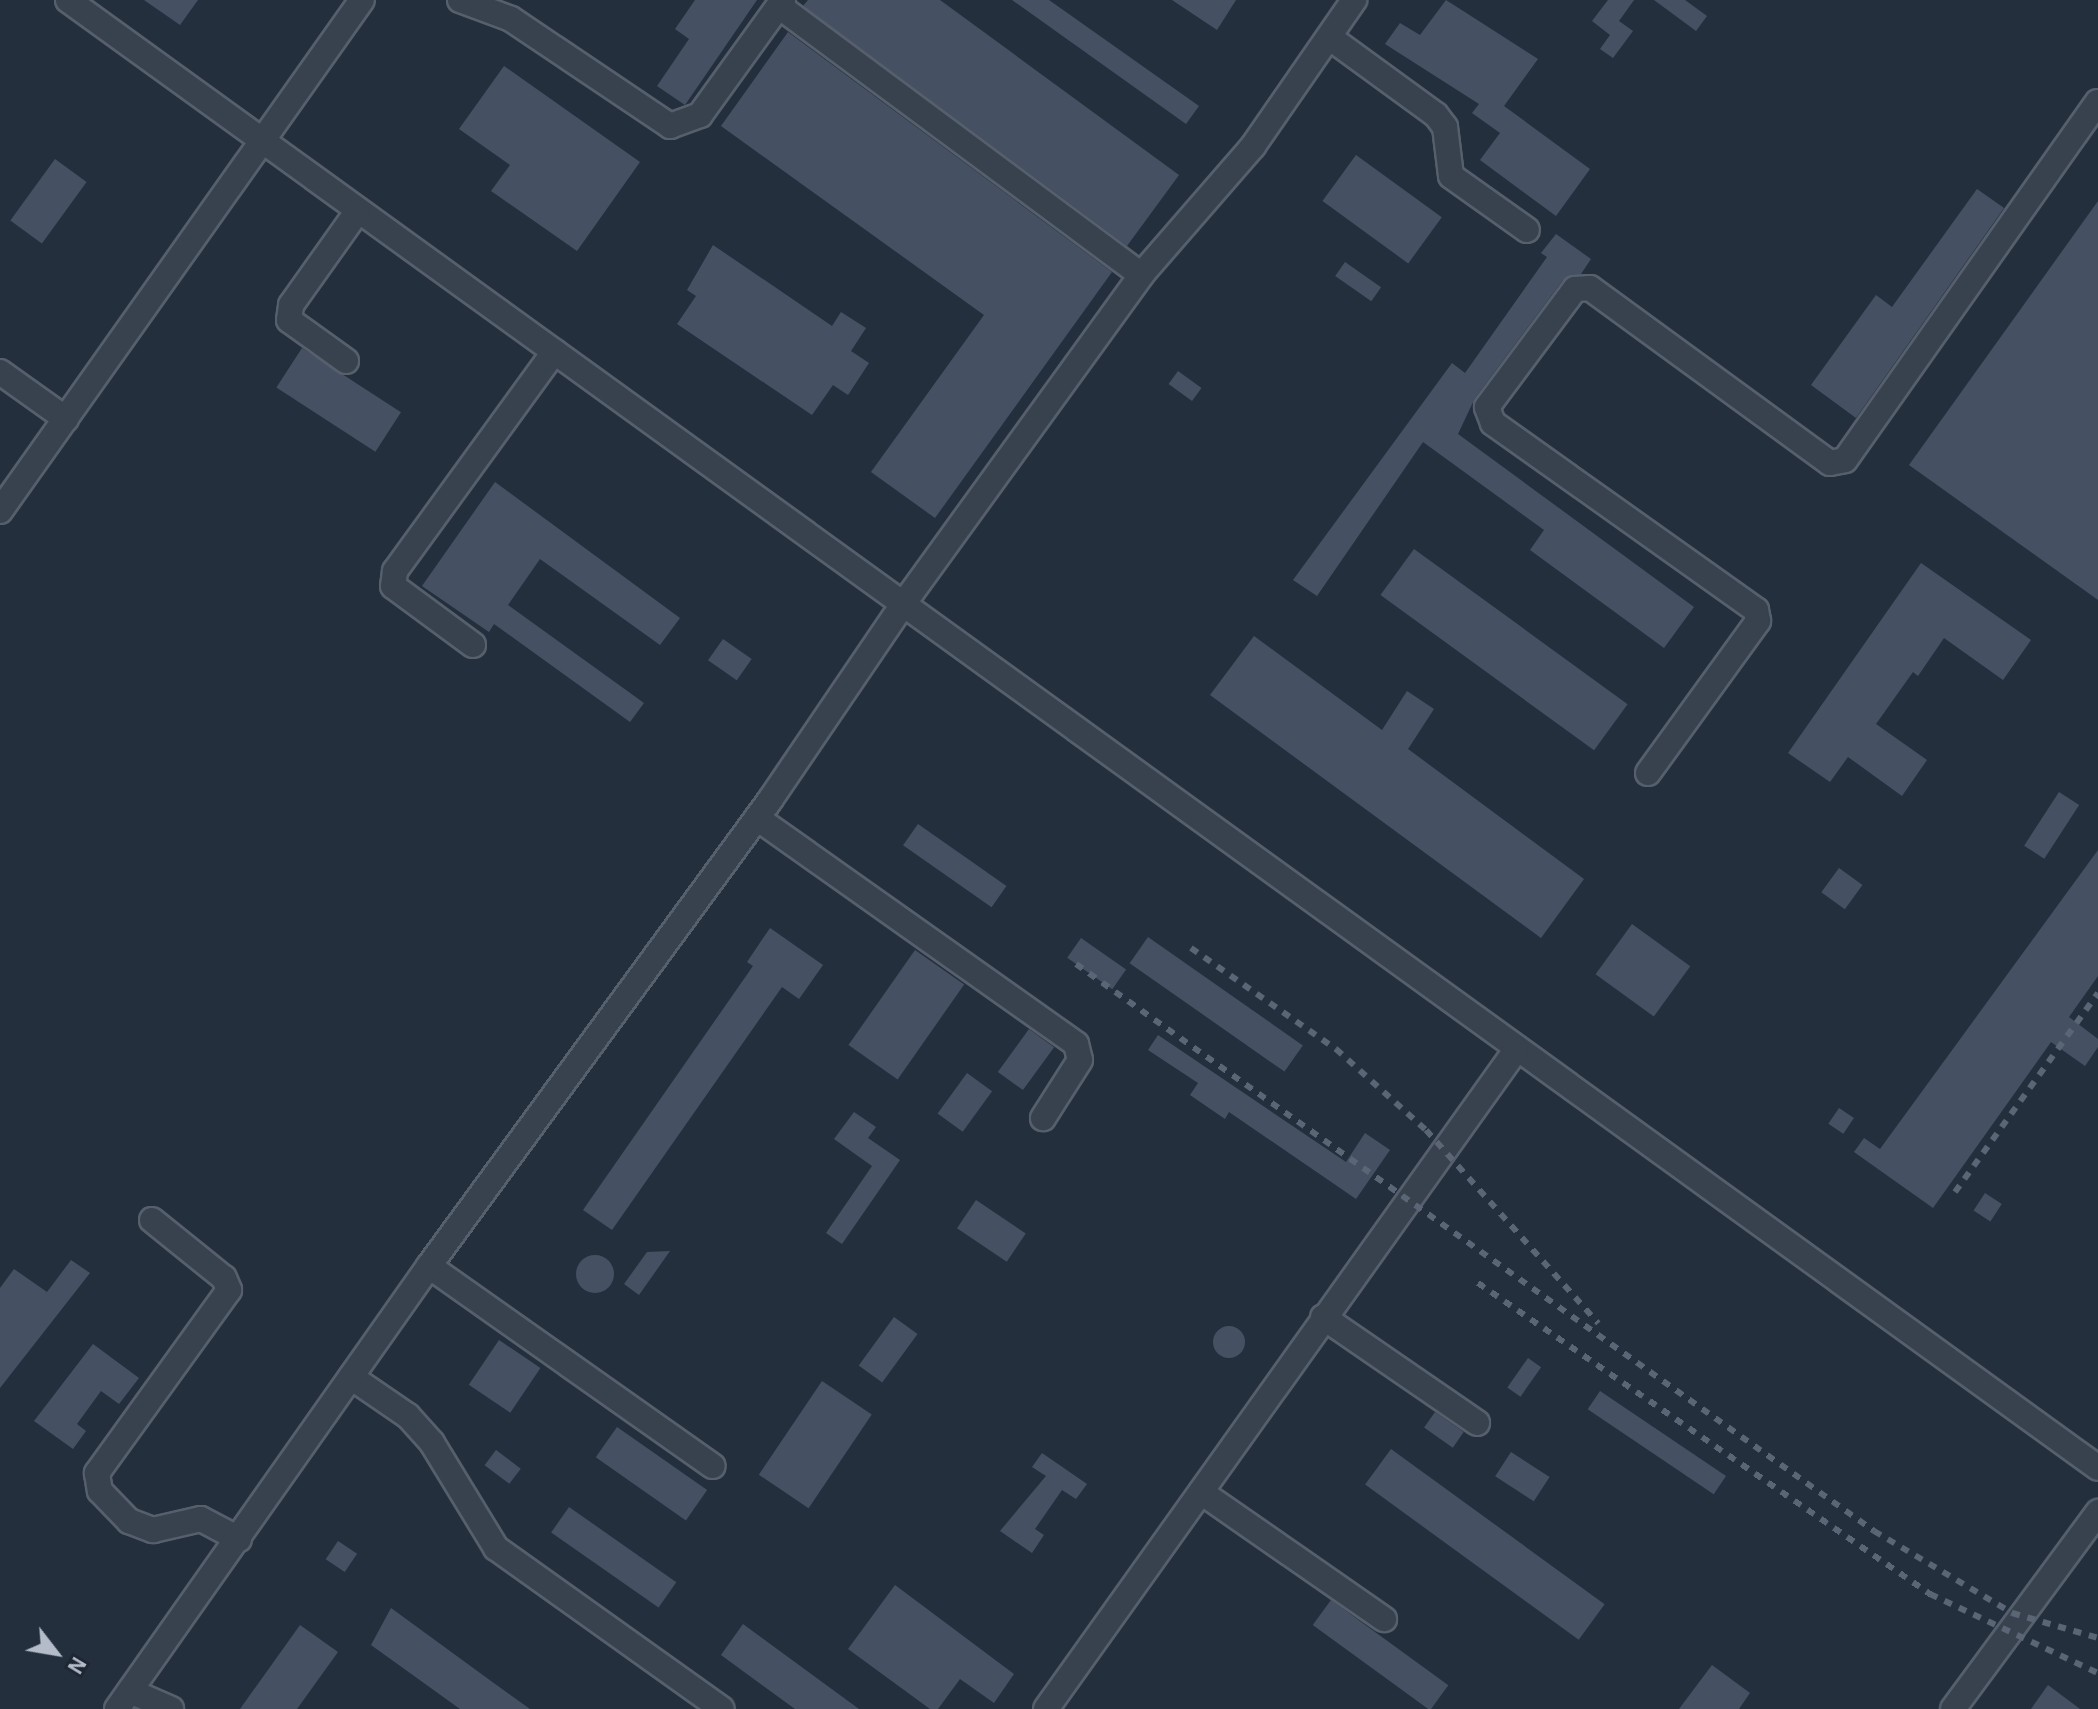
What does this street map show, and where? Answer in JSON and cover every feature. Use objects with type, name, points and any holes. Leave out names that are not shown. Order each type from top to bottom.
[{"type":"street","points":[[68,0],[260,142],[904,603],[1516,1050],[2098,1468]]},
{"type":"street","points":[[0,511],[362,0]]},
{"type":"street","points":[[460,0],[511,19],[670,126],[700,115],[781,3],[1141,275]]},
{"type":"street","points":[[171,1709],[124,1700],[429,1266],[757,818],[904,603],[1141,275],[1253,146],[1354,0]]},
{"type":"street","points":[[1329,37],[1436,115],[1445,127],[1451,176],[1527,230]]},
{"type":"street","points":[[1648,773],[1758,621],[1756,610],[1493,423],[1487,407],[1575,289],[1590,288],[1830,463],[1845,460],[2098,102]]},
{"type":"street","points":[[346,361],[289,320],[291,305],[357,212]]},
{"type":"street","points":[[473,645],[393,586],[395,571],[554,352]]},
{"type":"street","points":[[0,372],[66,419]]},
{"type":"street","points":[[757,818],[1076,1044],[1080,1060],[1043,1118]]},
{"type":"street","points":[[1046,1709],[1516,1050]]},
{"type":"street","points":[[152,1220],[224,1278],[229,1290],[97,1473],[100,1491],[129,1521],[153,1530],[201,1519],[239,1539]]},
{"type":"street","points":[[429,1266],[713,1466]]},
{"type":"street","points":[[1323,1317],[1477,1423]]},
{"type":"street","points":[[351,1377],[408,1416],[432,1443],[496,1548],[722,1709]]},
{"type":"street","points":[[1201,1492],[1384,1619]]},
{"type":"street","points":[[1953,1709],[2098,1512]]},
{"type":"building","points":[[144,0],[198,0],[180,25]]},
{"type":"building","points":[[695,0],[757,0],[685,105],[657,86],[689,39],[675,29]]},
{"type":"building","points":[[808,0],[940,0],[1179,175],[1127,246],[803,6]]},
{"type":"building","points":[[1012,0],[1049,0],[1199,106],[1186,124]]},
{"type":"building","points":[[1172,0],[1236,0],[1217,30]]},
{"type":"building","points":[[1446,0],[1538,59],[1504,106],[1590,169],[1556,216],[1480,160],[1500,133],[1472,113],[1479,104],[1385,44],[1400,23],[1420,35]]},
{"type":"building","points":[[1608,0],[1634,0],[1619,21],[1633,31],[1613,58],[1600,49],[1610,35],[1592,21]]},
{"type":"building","points":[[1654,0],[1685,0],[1707,16],[1696,31]]},
{"type":"building","points":[[788,32],[1112,272],[935,518],[871,472],[984,315],[721,126]]},
{"type":"building","points":[[504,66],[640,162],[577,251],[491,191],[510,165],[459,129]]},
{"type":"building","points":[[1356,155],[1442,217],[1408,263],[1322,201]]},
{"type":"building","points":[[55,159],[87,182],[42,243],[10,220]]},
{"type":"building","points":[[1977,189],[2004,208],[1856,418],[1811,385],[1876,295],[1892,307]]},
{"type":"building","points":[[2098,201],[2098,600],[1909,465]]},
{"type":"building","points":[[1556,234],[1591,259],[1581,274],[1563,280],[1475,398],[1458,434],[1694,607],[1664,648],[1530,550],[1544,530],[1423,442],[1317,596],[1293,580],[1452,363],[1465,373],[1547,257],[1541,253]]},
{"type":"building","points":[[713,245],[832,326],[841,312],[866,328],[851,351],[869,363],[848,395],[833,385],[812,415],[677,324],[696,296],[687,290]]},
{"type":"building","points":[[1345,262],[1381,287],[1371,301],[1335,276]]},
{"type":"building","points":[[302,348],[401,412],[375,452],[276,387]]},
{"type":"building","points":[[1178,371],[1201,388],[1192,401],[1169,384]]},
{"type":"building","points":[[495,482],[680,618],[660,645],[540,559],[508,605],[644,703],[630,722],[494,624],[489,632],[422,586]]},
{"type":"building","points":[[1414,549],[1628,704],[1594,750],[1380,595]]},
{"type":"building","points":[[1921,563],[2031,640],[2003,680],[1944,638],[1918,676],[1913,672],[1876,724],[1927,760],[1902,796],[1848,757],[1830,782],[1788,753]]},
{"type":"building","points":[[1254,636],[1382,730],[1407,691],[1434,709],[1408,749],[1584,879],[1541,938],[1210,695]]},
{"type":"building","points":[[723,639],[752,659],[737,680],[708,660]]},
{"type":"building","points":[[2059,792],[2079,805],[2044,859],[2024,846]]},
{"type":"building","points":[[918,824],[1006,886],[992,907],[903,845]]},
{"type":"building","points":[[2098,850],[2098,976],[2069,1017],[2098,1039],[2098,1047],[2085,1066],[2051,1042],[1933,1208],[1854,1152],[1864,1138],[1880,1149]]},
{"type":"building","points":[[1839,868],[1862,885],[1845,909],[1821,892]]},
{"type":"building","points":[[1632,924],[1690,966],[1654,1016],[1596,974]]},
{"type":"building","points":[[770,928],[823,965],[799,999],[782,987],[612,1230],[583,1210],[753,966],[747,962]]},
{"type":"building","points":[[1148,937],[1303,1045],[1284,1072],[1130,963]]},
{"type":"building","points":[[1081,938],[1126,970],[1112,989],[1067,958]]},
{"type":"building","points":[[915,950],[964,984],[898,1079],[848,1045]]},
{"type":"building","points":[[1029,1029],[1054,1047],[1023,1090],[998,1072]]},
{"type":"building","points":[[1158,1035],[1346,1162],[1365,1133],[1390,1150],[1356,1199],[1229,1112],[1225,1119],[1190,1095],[1198,1083],[1148,1050]]},
{"type":"building","points":[[967,1073],[992,1091],[963,1132],[938,1113]]},
{"type":"building","points":[[1839,1108],[1854,1118],[1843,1134],[1828,1124]]},
{"type":"building","points":[[854,1112],[876,1127],[868,1138],[900,1160],[842,1244],[826,1233],[872,1166],[834,1139]]},
{"type":"building","points":[[1985,1193],[2002,1204],[1990,1222],[1974,1211]]},
{"type":"building","points":[[976,1200],[1026,1234],[1007,1262],[957,1228]]},
{"type":"building","points":[[670,1251],[639,1295],[624,1284],[647,1252]]},
{"type":"building","points":[[595,1255],[608,1261],[614,1274],[608,1287],[595,1293],[582,1287],[576,1274],[582,1261]]},
{"type":"building","points":[[71,1260],[90,1273],[0,1388],[0,1288],[14,1269],[47,1292]]},
{"type":"building","points":[[894,1317],[917,1334],[882,1383],[859,1366]]},
{"type":"building","points":[[1229,1326],[1241,1330],[1245,1342],[1241,1354],[1229,1358],[1217,1354],[1213,1342],[1217,1330]]},
{"type":"building","points":[[499,1340],[540,1368],[510,1413],[469,1385]]},
{"type":"building","points":[[93,1344],[139,1378],[119,1404],[101,1391],[77,1424],[86,1431],[73,1449],[34,1421]]},
{"type":"building","points":[[1528,1358],[1541,1367],[1520,1397],[1507,1387]]},
{"type":"building","points":[[822,1381],[872,1415],[809,1508],[759,1475]]},
{"type":"building","points":[[1600,1391],[1726,1476],[1714,1494],[1588,1409]]},
{"type":"building","points":[[1435,1412],[1464,1432],[1453,1448],[1424,1428]]},
{"type":"building","points":[[617,1427],[707,1490],[686,1520],[596,1457]]},
{"type":"building","points":[[1391,1449],[1605,1604],[1579,1640],[1365,1485]]},
{"type":"building","points":[[496,1450],[521,1469],[509,1484],[485,1465]]},
{"type":"building","points":[[1511,1452],[1550,1477],[1534,1501],[1495,1476]]},
{"type":"building","points":[[1042,1453],[1087,1484],[1076,1499],[1062,1490],[1035,1529],[1044,1535],[1032,1553],[1000,1531],[1046,1476],[1032,1467]]},
{"type":"building","points":[[569,1507],[676,1582],[659,1608],[551,1532]]},
{"type":"building","points":[[338,1541],[357,1554],[345,1572],[326,1559]]},
{"type":"building","points":[[895,1585],[1014,1674],[994,1703],[960,1679],[938,1709],[930,1709],[848,1649]]},
{"type":"building","points":[[1331,1600],[1448,1685],[1428,1709],[1313,1625]]},
{"type":"building","points":[[391,1608],[530,1709],[460,1709],[371,1645]]},
{"type":"building","points":[[743,1624],[859,1709],[795,1709],[721,1655]]},
{"type":"building","points":[[300,1625],[338,1652],[297,1709],[240,1709]]},
{"type":"building","points":[[1712,1665],[1750,1693],[1739,1709],[1679,1709]]},
{"type":"building","points":[[2048,1685],[2080,1709],[2031,1709]]},
{"type":"railway","points":[[1191,948],[1336,1049],[1426,1130],[1598,1323]]},
{"type":"railway","points":[[1076,964],[1874,1531],[2012,1613],[2098,1638]]},
{"type":"railway","points":[[1955,1192],[2098,993]]},
{"type":"railway","points":[[1478,1283],[1930,1594],[2098,1673]]}]
